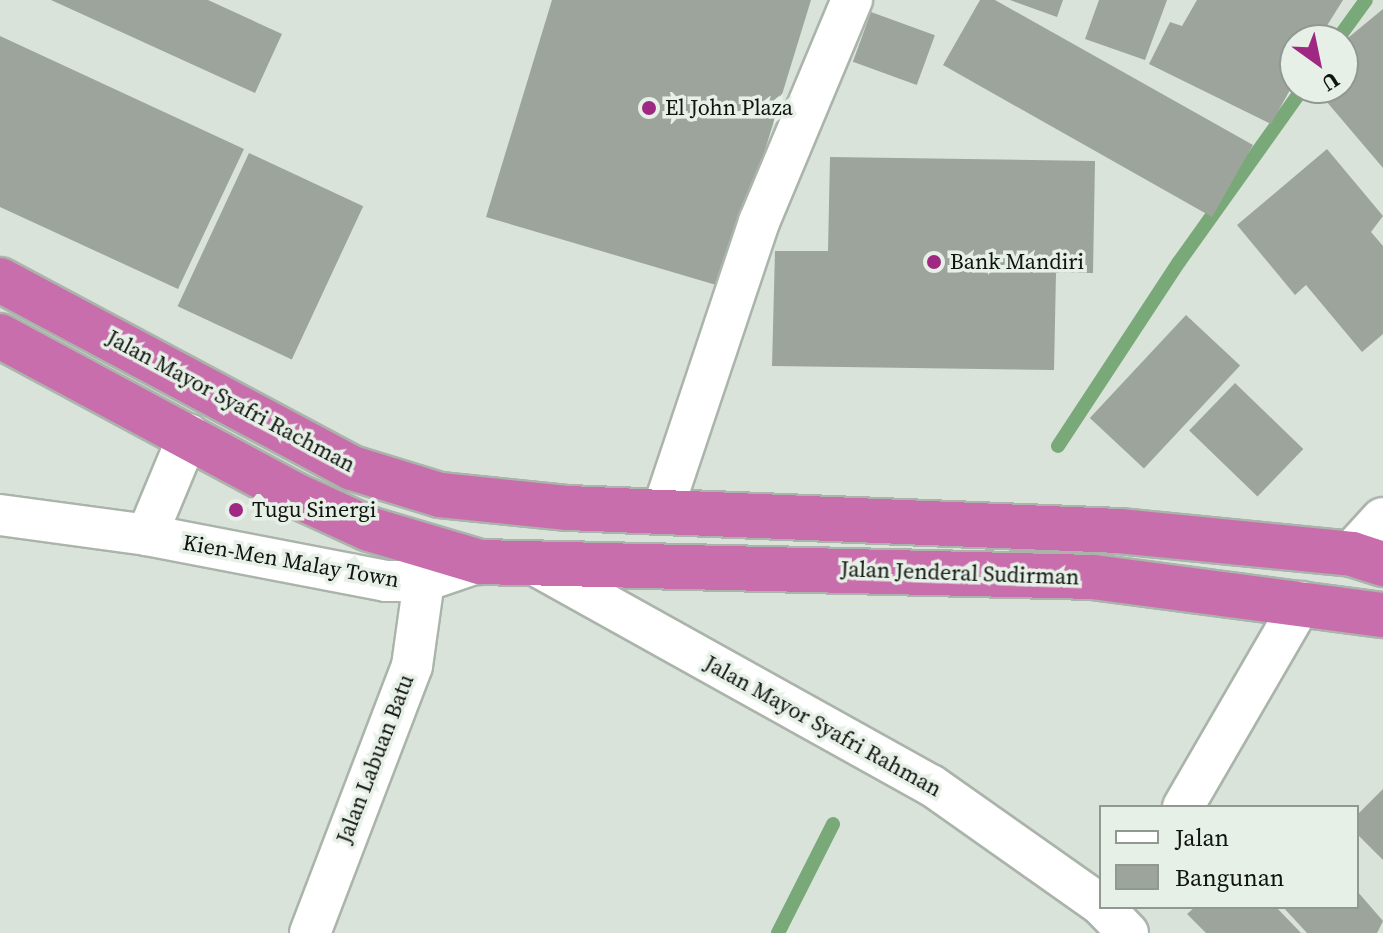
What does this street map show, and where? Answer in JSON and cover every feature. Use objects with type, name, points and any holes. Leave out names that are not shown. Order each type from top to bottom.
[{"type":"highway","name":"Jalan Mayor Syafri Rachman","points":[[0,280],[365,473],[486,503],[663,509]]},
{"type":"highway","points":[[0,336],[189,434],[295,495],[369,529],[480,562],[535,565]]},
{"type":"highway","points":[[663,509],[1119,531],[1367,559]]},
{"type":"highway","name":"Jalan Jenderal Sudirman","points":[[535,565],[1093,577],[1383,615]]},
{"type":"main road","points":[[1367,559],[1383,520]]},
{"type":"street","points":[[663,509],[759,222],[852,0]]},
{"type":"street","points":[[147,535],[189,434]]},
{"type":"street","name":"Kien-Men Malay Town","points":[[0,515],[147,535],[386,581],[424,581],[480,562]]},
{"type":"street","name":"Jalan Mayor Syafri Rahman","points":[[535,565],[931,785],[1099,906]]},
{"type":"street","name":"Jalan Labuan Batu","points":[[310,933],[412,666],[424,581]]},
{"type":"street","points":[[1184,805],[1302,602]]},
{"type":"building","points":[[51,0],[208,0],[282,34],[255,93]]},
{"type":"building","name":"El John Plaza","points":[[552,0],[811,0],[723,287],[486,217]]},
{"type":"building","points":[[980,0],[995,0],[1253,145],[1212,217],[943,65]]},
{"type":"building","points":[[1010,0],[1063,0],[1057,17]]},
{"type":"building","points":[[1099,0],[1167,0],[1145,60],[1085,39]]},
{"type":"building","points":[[1197,0],[1343,0],[1328,24],[1279,24],[1279,104],[1282,104],[1271,124],[1149,64],[1170,22],[1182,26]]},
{"type":"building","points":[[1383,9],[1383,168],[1329,104],[1359,104],[1359,29]]},
{"type":"building","points":[[871,12],[935,35],[917,85],[853,62]]},
{"type":"building","points":[[0,36],[244,149],[178,289],[0,207]]},
{"type":"building","points":[[1327,149],[1383,216],[1371,232],[1383,246],[1383,334],[1362,352],[1306,285],[1295,295],[1237,225]]},
{"type":"building","points":[[249,153],[363,206],[292,359],[178,306]]},
{"type":"building","name":"Bank Mandiri","points":[[830,157],[1095,161],[1093,273],[1056,273],[1054,370],[772,366],[775,251],[828,251]]},
{"type":"building","points":[[1186,315],[1240,365],[1144,469],[1090,418]]},
{"type":"building","points":[[1235,383],[1303,449],[1257,496],[1189,430]]},
{"type":"building","points":[[1383,789],[1383,860],[1359,836],[1359,813]]},
{"type":"building","points":[[1359,893],[1383,921],[1377,933],[1307,933],[1285,909],[1359,909]]},
{"type":"building","points":[[1193,909],[1278,909],[1301,933],[1206,933],[1187,914]]},
{"type":"waterway","points":[[1349,24],[1366,0]]},
{"type":"waterway","points":[[1058,446],[1179,262],[1292,104]]},
{"type":"waterway","points":[[778,933],[833,824]]},
{"type":"place","name":"El John Plaza","points":[[649,108]]},
{"type":"place","name":"Bank Mandiri","points":[[934,262]]},
{"type":"place","name":"Tugu Sinergi","points":[[236,510]]}]
